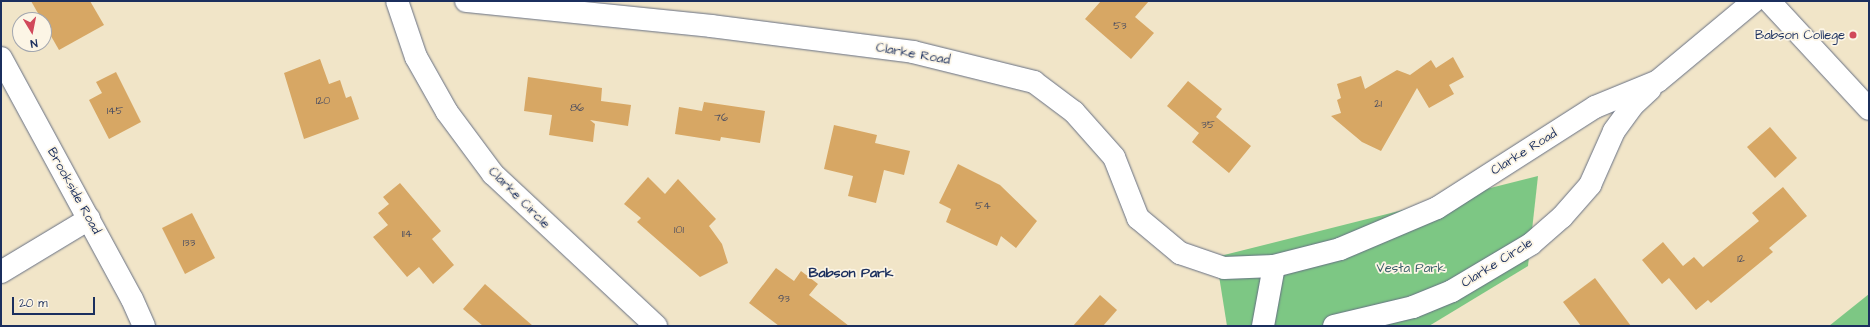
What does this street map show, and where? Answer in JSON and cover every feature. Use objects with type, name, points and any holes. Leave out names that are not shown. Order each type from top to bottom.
[{"type":"street","name":"Clarke Circle","points":[[396,1],[416,57],[439,98],[493,174],[656,326]]},
{"type":"street","name":"Clarke Road","points":[[466,1],[711,26],[912,52],[1034,82],[1074,112],[1114,157],[1138,218],[1180,253],[1224,268],[1274,266],[1340,249],[1437,208],[1595,107],[1658,81],[1754,1]]},
{"type":"street","points":[[1769,1],[1869,109]]},
{"type":"street","name":"Brookside Road","points":[[1,58],[89,219],[144,326]]},
{"type":"street","name":"Clarke Circle","points":[[1334,326],[1413,307],[1439,296],[1531,244],[1562,217],[1590,185],[1614,131],[1632,106],[1658,81]]},
{"type":"street","points":[[1,272],[89,219]]},
{"type":"street","points":[[1263,326],[1274,266]]},
{"type":"green space","name":"Vesta Park","points":[[1538,176],[1528,266],[1429,326],[1227,326],[1216,257]]},
{"type":"green space","points":[[1869,294],[1869,326],[1829,326]]},
{"type":"building","points":[[31,1],[90,1],[104,25],[59,50],[52,38],[52,12],[37,12]]},
{"type":"building","points":[[1101,1],[1149,1],[1135,17],[1154,33],[1131,59],[1085,19]]},
{"type":"building","points":[[1453,57],[1464,77],[1449,85],[1454,94],[1429,108],[1417,88],[1381,151],[1362,142],[1331,116],[1341,113],[1337,100],[1341,98],[1337,84],[1361,76],[1365,89],[1397,70],[1410,75],[1431,60],[1436,68]]},
{"type":"building","points":[[320,59],[329,84],[340,80],[346,98],[351,96],[359,119],[304,139],[284,73]]},
{"type":"building","points":[[116,72],[141,122],[109,139],[89,100],[102,93],[96,82]]},
{"type":"building","points":[[528,77],[602,88],[601,101],[631,105],[628,126],[590,120],[595,124],[593,142],[549,135],[552,115],[524,111]]},
{"type":"building","points":[[1188,81],[1222,109],[1216,117],[1251,146],[1229,173],[1192,142],[1199,133],[1167,106]]},
{"type":"building","points":[[704,102],[765,111],[760,143],[721,137],[720,141],[675,134],[679,107],[702,111]]},
{"type":"building","points":[[834,125],[877,135],[875,143],[910,151],[904,175],[884,170],[876,203],[848,196],[853,176],[824,169]]},
{"type":"building","points":[[1770,127],[1797,158],[1775,178],[1747,147]]},
{"type":"building","points":[[958,164],[1000,185],[1037,221],[1016,248],[1001,236],[997,246],[946,222],[951,209],[939,203]]},
{"type":"building","points":[[648,177],[665,194],[678,179],[716,219],[709,226],[722,244],[728,263],[700,277],[637,222],[641,218],[624,204]]},
{"type":"building","points":[[400,183],[441,231],[432,239],[454,265],[433,284],[419,267],[407,277],[373,237],[388,225],[378,213],[389,204],[383,197]]},
{"type":"building","points":[[1783,187],[1807,216],[1769,248],[1773,252],[1711,303],[1708,300],[1696,310],[1669,278],[1662,284],[1642,260],[1663,242],[1683,266],[1694,257],[1703,267],[1759,221],[1752,213]]},
{"type":"building","points":[[192,213],[215,258],[185,274],[162,228]]},
{"type":"building","points":[[776,268],[794,281],[801,271],[818,284],[809,295],[849,326],[779,326],[749,303]]},
{"type":"building","points":[[1595,278],[1631,326],[1581,326],[1563,302]]},
{"type":"building","points":[[485,284],[533,326],[483,326],[463,309]]},
{"type":"building","points":[[1100,295],[1117,310],[1103,326],[1073,326]]},
{"type":"place","name":"Babson College","points":[[1853,35]]},
{"type":"district","name":"Babson Park","points":[[851,273]]}]
